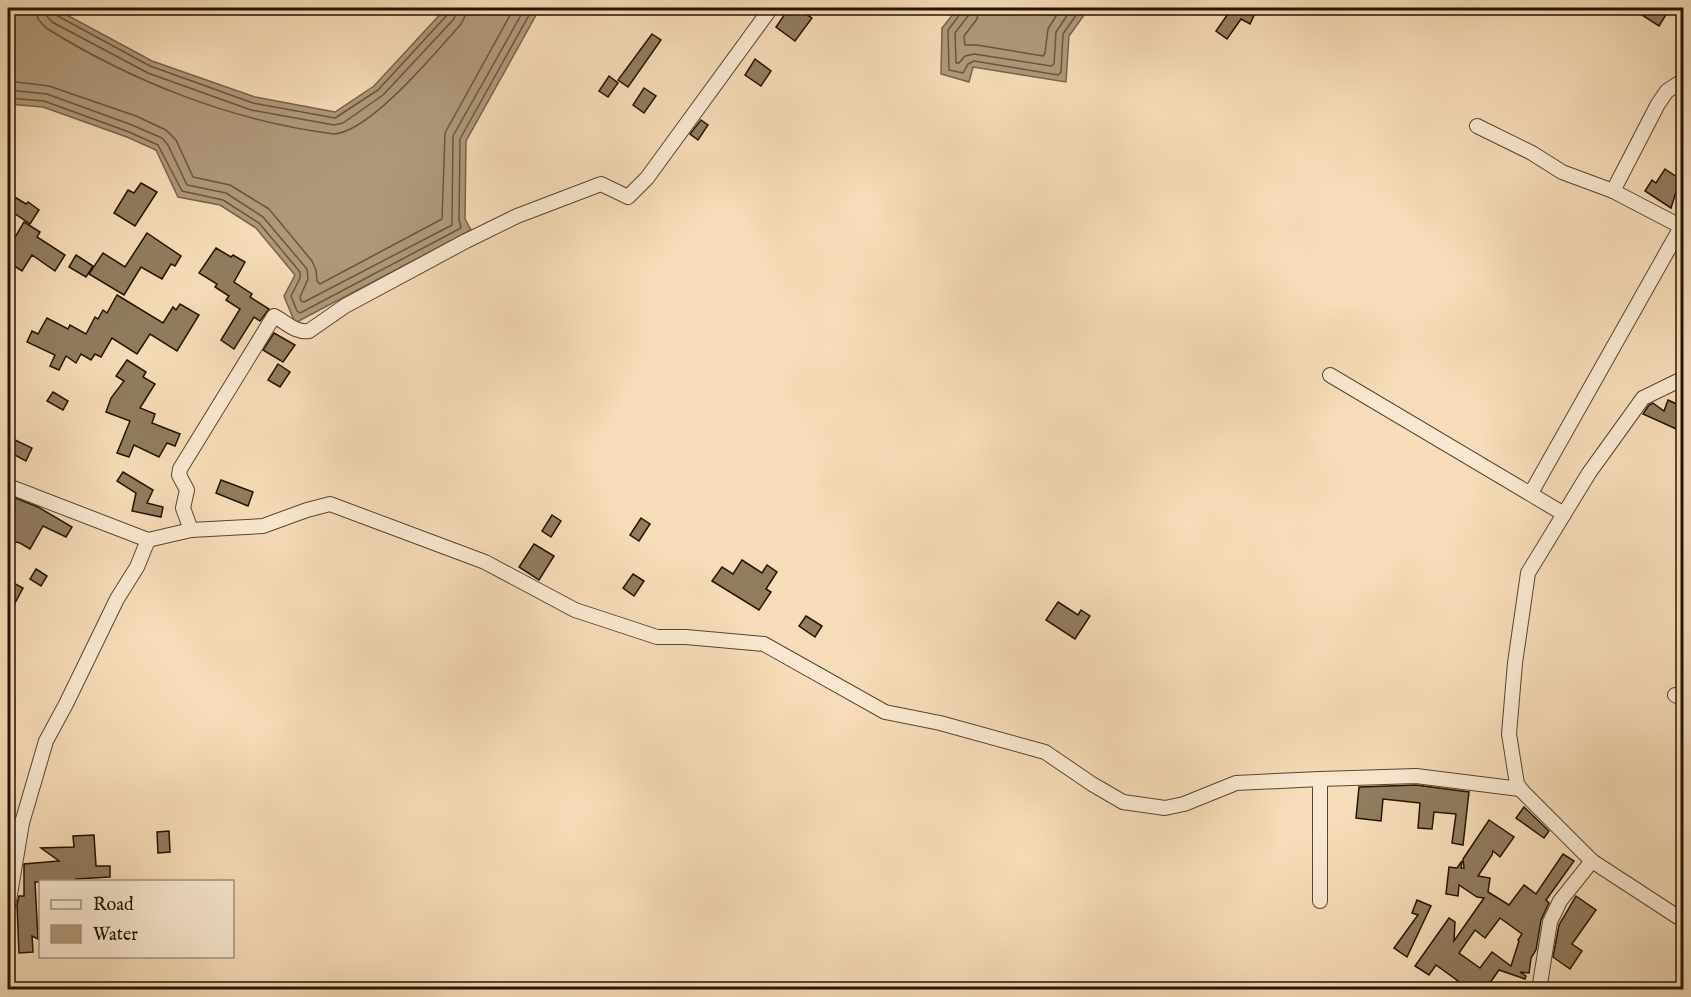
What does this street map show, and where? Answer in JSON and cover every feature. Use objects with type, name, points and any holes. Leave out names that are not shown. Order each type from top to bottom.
[{"type":"street","points":[[191,530],[183,508],[187,490],[179,475],[180,469],[274,316],[296,330],[309,331],[345,306],[517,216],[601,184],[628,197],[647,178],[771,8]]},
{"type":"street","points":[[1612,191],[1658,104],[1667,91],[1683,80]]},
{"type":"street","points":[[1477,126],[1532,153],[1562,172],[1612,191],[1682,228],[1531,493]]},
{"type":"street","points":[[1330,375],[1564,514]]},
{"type":"street","points":[[1683,378],[1643,398],[1589,473],[1528,573],[1515,663],[1509,735],[1516,784],[1520,789],[1592,861],[1683,921]]},
{"type":"street","points":[[8,486],[148,540],[191,530],[263,526],[330,504],[485,562],[585,614],[657,637],[686,637],[764,644],[885,712],[940,723],[1045,752],[1123,802],[1164,808],[1184,804],[1236,783],[1320,779],[1416,776],[1520,789]]},
{"type":"street","points":[[8,906],[22,823],[46,741],[117,599],[137,567],[148,540]]},
{"type":"street","points":[[1320,779],[1320,901]]},
{"type":"street","points":[[8,829],[22,823]]},
{"type":"street","points":[[1539,990],[1550,922],[1560,901],[1592,861]]},
{"type":"water","points":[[8,8],[54,8],[152,61],[255,97],[335,112],[374,86],[446,8],[540,8],[466,141],[465,219],[471,230],[295,323],[284,296],[295,275],[256,228],[220,205],[178,197],[156,150],[127,137],[43,107],[8,104]]},
{"type":"water","points":[[958,8],[1089,8],[1069,36],[1066,82],[973,67],[969,82],[941,74],[942,28]]},
{"type":"building","points":[[789,8],[796,8],[812,18],[795,41],[776,27]]},
{"type":"building","points":[[1232,8],[1245,8],[1255,13],[1250,24],[1241,19],[1227,39],[1216,31]]},
{"type":"building","points":[[1631,8],[1658,8],[1667,13],[1659,26]]},
{"type":"building","points":[[652,34],[661,40],[628,87],[618,80]]},
{"type":"building","points":[[755,59],[771,71],[761,86],[745,75]]},
{"type":"building","points":[[609,76],[618,83],[608,97],[599,91]]},
{"type":"building","points":[[644,88],[656,96],[644,113],[633,105]]},
{"type":"building","points":[[701,120],[708,125],[698,140],[690,134]]},
{"type":"building","points":[[1665,169],[1680,179],[1671,208],[1645,191],[1652,180],[1656,183]]},
{"type":"building","points":[[141,183],[157,192],[135,226],[114,213],[128,190],[134,193]]},
{"type":"building","points":[[13,196],[26,204],[28,202],[39,210],[30,224],[8,209]]},
{"type":"building","points":[[24,222],[40,232],[37,237],[65,255],[55,271],[32,255],[22,271],[8,262],[8,235],[14,239]]},
{"type":"building","points":[[147,233],[181,256],[175,266],[171,264],[162,279],[141,267],[124,295],[89,274],[103,253],[125,267]]},
{"type":"building","points":[[216,248],[245,262],[234,282],[252,294],[250,297],[269,309],[260,321],[254,317],[234,349],[221,340],[240,309],[226,300],[229,296],[215,287],[217,284],[199,273]]},
{"type":"building","points":[[76,255],[93,266],[86,277],[69,267]]},
{"type":"building","points":[[117,295],[163,323],[173,307],[176,310],[180,304],[199,315],[177,351],[150,334],[137,354],[112,338],[101,357],[95,354],[91,360],[81,354],[76,363],[66,356],[59,370],[50,366],[55,355],[27,342],[32,331],[38,334],[47,318],[68,329],[70,325],[86,334],[95,317],[98,319],[103,310],[107,313]]},
{"type":"building","points":[[274,333],[295,345],[283,362],[263,350]]},
{"type":"building","points":[[127,360],[146,372],[143,377],[155,384],[140,408],[155,414],[152,423],[180,434],[175,446],[167,443],[159,457],[134,445],[129,457],[117,453],[130,421],[106,412],[111,398],[124,381],[116,376]]},
{"type":"building","points":[[278,364],[290,372],[280,387],[268,380]]},
{"type":"building","points":[[53,392],[68,401],[63,410],[47,401]]},
{"type":"building","points":[[1668,400],[1683,407],[1683,432],[1643,414],[1653,403],[1664,411]]},
{"type":"building","points":[[15,440],[32,448],[26,461],[9,452]]},
{"type":"building","points":[[123,472],[153,490],[147,503],[163,507],[161,517],[132,511],[136,493],[117,481]]},
{"type":"building","points":[[221,480],[253,492],[248,506],[216,493]]},
{"type":"building","points":[[8,495],[38,507],[72,527],[66,537],[43,526],[30,549],[8,540],[15,508],[8,504]]},
{"type":"building","points":[[552,515],[561,521],[551,537],[542,531]]},
{"type":"building","points":[[641,518],[650,524],[639,541],[630,535]]},
{"type":"building","points":[[534,544],[554,556],[539,580],[519,567]]},
{"type":"building","points":[[742,560],[762,573],[767,565],[777,572],[766,589],[771,592],[759,610],[712,581],[722,567],[733,574]]},
{"type":"building","points":[[36,569],[47,576],[41,586],[30,579]]},
{"type":"building","points":[[633,574],[644,581],[634,596],[623,588]]},
{"type":"building","points":[[8,580],[23,588],[8,616]]},
{"type":"building","points":[[1058,602],[1078,615],[1081,610],[1090,616],[1075,639],[1046,620]]},
{"type":"building","points":[[806,616],[822,626],[815,637],[799,626]]},
{"type":"building","points":[[1416,785],[1469,792],[1463,845],[1452,843],[1456,814],[1434,812],[1432,829],[1418,828],[1420,803],[1383,799],[1381,821],[1356,818],[1359,787]]},
{"type":"building","points":[[1524,807],[1549,831],[1544,838],[1516,818]]},
{"type":"building","points":[[1489,820],[1514,837],[1500,857],[1493,851],[1478,876],[1490,878],[1488,892],[1509,905],[1524,885],[1536,894],[1563,854],[1574,861],[1546,900],[1549,903],[1541,920],[1529,973],[1520,972],[1526,976],[1525,979],[1499,970],[1485,990],[1451,990],[1458,981],[1436,965],[1429,975],[1415,966],[1449,918],[1455,922],[1454,941],[1484,898],[1477,897],[1459,885],[1458,896],[1446,894],[1449,867],[1457,868],[1462,861],[1461,868],[1464,868],[1463,859]],"holes":[[[1500,918],[1522,934],[1518,940],[1511,966],[1492,952],[1480,968],[1459,953],[1475,930],[1485,938]]]},
{"type":"building","points":[[169,831],[170,852],[158,853],[157,832]]},
{"type":"building","points":[[94,835],[96,866],[110,866],[110,877],[35,882],[38,939],[32,936],[33,952],[19,953],[17,905],[19,896],[24,896],[24,864],[59,861],[41,848],[74,847],[73,836]]},
{"type":"building","points":[[1576,896],[1596,910],[1572,944],[1582,951],[1570,969],[1553,957],[1559,925]]},
{"type":"building","points":[[1417,900],[1431,906],[1407,957],[1394,948],[1418,915],[1412,913]]}]
